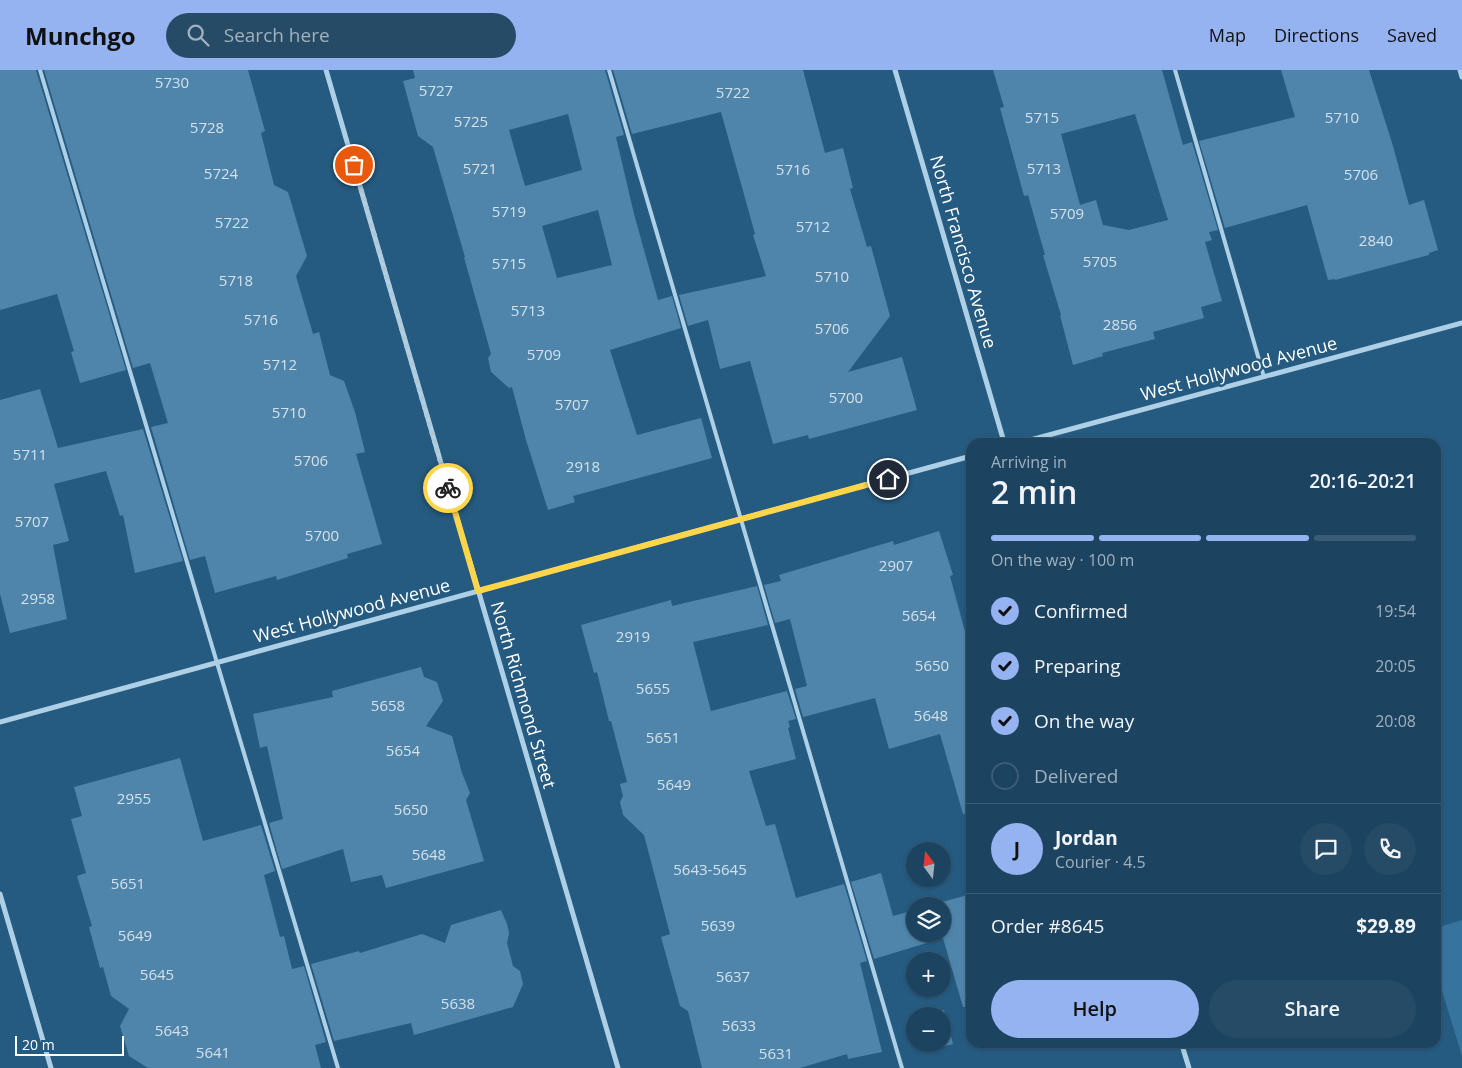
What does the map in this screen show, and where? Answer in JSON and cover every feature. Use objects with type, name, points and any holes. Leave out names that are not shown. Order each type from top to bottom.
[{"type":"street","name":"North Richmond Street","points":[[326,70],[618,1068]]},
{"type":"street","name":"North Francisco Avenue","points":[[895,70],[1003,438]]},
{"type":"street","points":[[1460,70],[1462,77]]},
{"type":"street","name":"West Hollywood Avenue","points":[[1037,438],[1462,323]]},
{"type":"street","name":"West Hollywood Avenue","points":[[0,722],[966,457]]},
{"type":"street","points":[[0,894],[51,1068]]},
{"type":"street","points":[[1183,1048],[1189,1068]]},
{"type":"lane","points":[[40,70],[338,1068]]},
{"type":"lane","points":[[609,70],[902,1068]]},
{"type":"lane","points":[[1174,70],[1264,377]]},
{"type":"shaded area","points":[[1462,920],[1462,1056],[1441,987],[1441,926]]},
{"type":"building","points":[[0,70],[36,70],[126,370],[80,383],[71,352],[74,351],[57,294],[0,310]]},
{"type":"building","points":[[44,70],[248,70],[265,131],[261,133],[274,185],[288,192],[307,256],[296,276],[313,334],[319,332],[330,375],[344,381],[355,412],[365,452],[356,454],[382,544],[347,554],[348,558],[277,580],[276,576],[215,593],[205,556],[190,560],[151,427],[168,423],[150,363],[133,368]]},
{"type":"building","points":[[413,70],[605,70],[624,135],[616,137],[634,214],[658,300],[672,296],[681,328],[610,350],[637,435],[701,418],[712,458],[573,496],[575,502],[548,510],[512,387],[509,388],[491,372],[488,358],[491,354],[433,147],[418,136],[403,81],[415,78]],"holes":[[[568,114],[582,170],[525,186],[509,130]],[[598,210],[612,265],[557,278],[542,226]]]},
{"type":"building","points":[[613,70],[803,70],[825,153],[843,148],[853,188],[850,189],[867,247],[871,246],[890,316],[848,372],[902,357],[917,410],[809,439],[808,435],[773,444],[750,361],[720,369],[708,320],[688,326],[679,295],[766,276],[753,235],[755,234],[721,112],[632,134]]},
{"type":"building","points":[[993,70],[1162,70],[1183,145],[1192,142],[1218,230],[1209,232],[1212,240],[1205,242],[1222,301],[1201,307],[1204,318],[1153,332],[1155,339],[1102,353],[1103,356],[1073,365],[1028,195],[1024,196],[1000,108],[1004,107]],"holes":[[[1135,114],[1168,220],[1129,230],[1103,225],[1096,200],[1080,205],[1061,134]]]},
{"type":"building","points":[[1281,70],[1369,70],[1409,205],[1424,200],[1438,250],[1429,253],[1429,255],[1335,280],[1328,280],[1307,205],[1225,228],[1199,141],[1295,117]]},
{"type":"building","points":[[40,389],[58,448],[143,429],[183,561],[135,573],[123,515],[120,516],[106,471],[54,484],[69,541],[53,545],[67,619],[10,633],[0,594],[0,400]]},
{"type":"building","points":[[939,531],[953,575],[950,576],[966,635],[966,814],[963,814],[940,734],[889,749],[875,698],[803,717],[795,689],[807,686],[790,619],[775,623],[764,585],[781,581],[779,575],[893,541],[894,545]]},
{"type":"building","points":[[757,586],[768,625],[693,642],[711,711],[787,691],[796,719],[788,721],[790,727],[788,728],[796,759],[749,771],[766,826],[775,824],[796,898],[844,884],[867,961],[860,963],[882,1052],[848,1059],[847,1054],[800,1068],[702,1068],[688,1011],[680,1006],[661,937],[670,934],[644,835],[623,815],[620,802],[623,796],[620,784],[627,782],[597,672],[594,673],[581,625],[671,600],[672,606]]},
{"type":"building","points":[[421,667],[424,677],[437,682],[443,701],[426,726],[452,736],[462,773],[470,793],[466,800],[484,861],[386,888],[382,875],[351,882],[343,849],[282,869],[269,823],[283,819],[267,746],[260,748],[253,714],[333,697],[332,691]]},
{"type":"building","points":[[180,758],[203,841],[261,825],[275,871],[264,875],[280,937],[284,936],[292,969],[304,966],[326,1042],[315,1045],[321,1068],[148,1068],[129,1056],[120,1026],[129,1009],[111,996],[103,967],[100,968],[89,927],[92,926],[77,876],[86,873],[71,819],[82,816],[74,787]]},
{"type":"building","points":[[881,873],[893,916],[906,912],[906,942],[930,942],[874,959],[851,882]]},
{"type":"building","points":[[966,895],[966,1007],[963,1007],[951,966],[951,952],[947,952],[944,942],[951,942],[951,900]]},
{"type":"building","points":[[501,910],[509,933],[507,943],[513,966],[520,971],[523,984],[513,1007],[414,1035],[411,1023],[334,1041],[311,964],[359,951],[360,953],[422,934],[445,943],[451,925]]},
{"type":"way so far","points":[[354,165],[448,488]]},
{"type":"route","points":[[448,488],[478,591],[888,479]]}]
